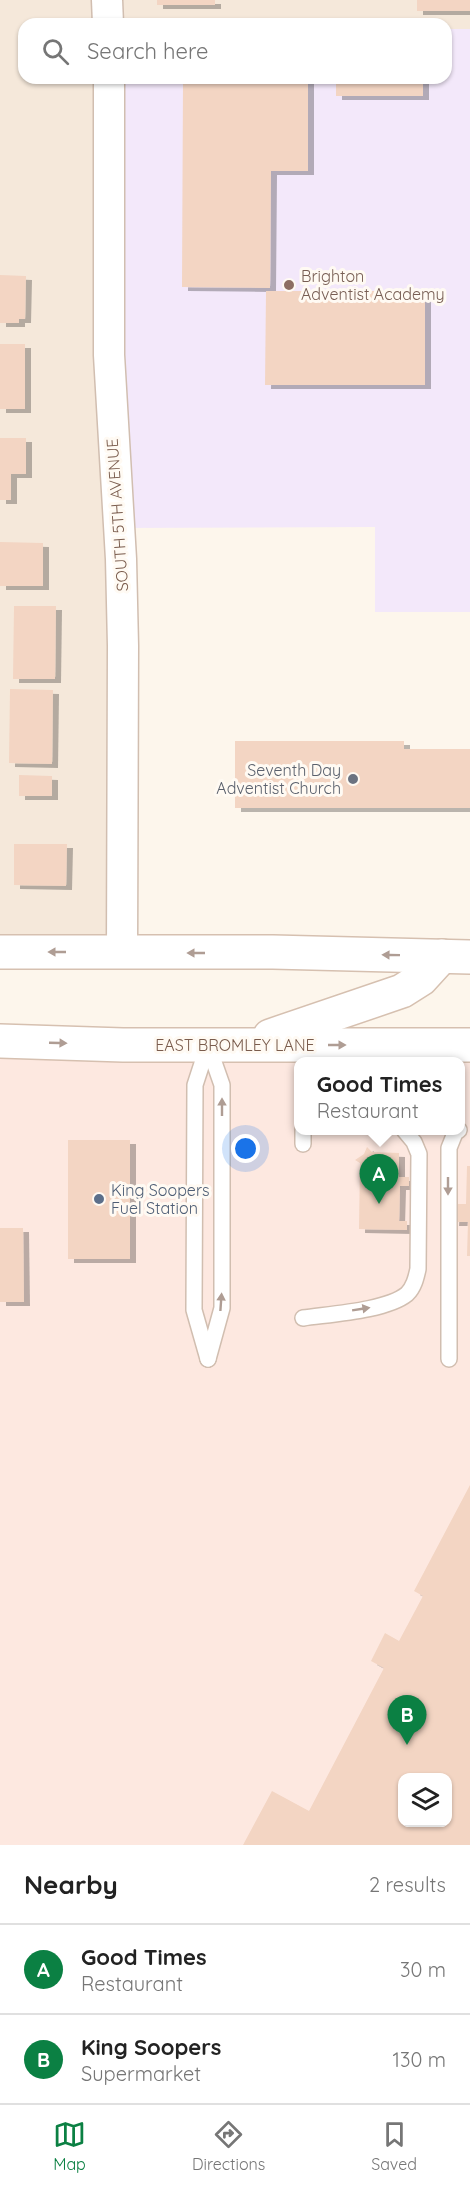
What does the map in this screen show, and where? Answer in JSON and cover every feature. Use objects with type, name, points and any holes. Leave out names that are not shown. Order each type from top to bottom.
[{"type":"main road","points":[[0,952],[273,952],[456,956]]},
{"type":"main road","points":[[243,1045],[402,991],[456,956]]},
{"type":"main road","name":"EAST BROMLEY LANE","points":[[6,1044],[470,1045]]},
{"type":"street","points":[[107,0],[108,18]]},
{"type":"street","name":"SOUTH 5TH AVENUE","points":[[109,84],[109,355],[123,610],[122,953]]},
{"type":"lane","points":[[208,1045],[222,1085],[222,1308],[207,1359],[194,1310],[194,1287],[195,1085],[208,1045]]},
{"type":"lane","points":[[303,1318],[381,1306],[396,1301],[408,1293],[415,1282],[418,1269],[419,1154],[414,1142],[408,1135]]},
{"type":"lane","points":[[449,1359],[449,1148],[453,1135]]},
{"type":"shaded area","points":[[0,0],[470,0],[470,29],[452,29],[452,18],[18,18],[18,84],[108,84],[122,953],[0,952]]},
{"type":"shaded area","name":"Brighton Adventist Academy","points":[[452,29],[470,29],[470,612],[375,612],[375,527],[118,528],[109,84],[452,84]]},
{"type":"shaded area","points":[[0,1028],[470,1045],[470,1845],[0,1845]]},
{"type":"building","points":[[157,0],[215,0],[215,5],[157,5]]},
{"type":"building","points":[[417,0],[470,0],[470,11],[417,11]]},
{"type":"building","points":[[183,84],[308,84],[308,171],[271,171],[270,288],[182,287]]},
{"type":"building","points":[[336,84],[423,84],[423,96],[336,96]]},
{"type":"building","points":[[0,275],[26,276],[25,319],[19,319],[19,323],[0,323]]},
{"type":"building","points":[[266,291],[425,291],[425,385],[265,385]]},
{"type":"building","points":[[0,344],[25,344],[25,409],[0,409]]},
{"type":"building","points":[[0,438],[26,438],[26,474],[11,474],[11,500],[0,500]]},
{"type":"building","points":[[0,542],[43,543],[43,586],[0,586]]},
{"type":"building","points":[[14,606],[56,606],[55,679],[13,679]]},
{"type":"building","points":[[10,689],[53,690],[52,764],[9,763]]},
{"type":"building","name":"Seventh Day Adventist Church","points":[[235,741],[404,741],[404,749],[470,749],[470,808],[235,808]]},
{"type":"building","points":[[19,775],[52,776],[52,796],[19,796]]},
{"type":"building","points":[[14,844],[67,844],[66,886],[14,885]]},
{"type":"building","name":"King Soopers Fuel Station","points":[[68,1140],[130,1140],[130,1259],[68,1259]]},
{"type":"building","points":[[367,1147],[372,1152],[399,1153],[399,1177],[409,1177],[409,1186],[400,1186],[399,1221],[407,1221],[407,1230],[359,1229],[360,1163],[355,1160],[364,1154]]},
{"type":"building","points":[[467,1166],[470,1166],[470,1256],[467,1256],[468,1222],[453,1222],[454,1204],[466,1204]]},
{"type":"building","points":[[0,1228],[23,1228],[24,1302],[0,1302]]},
{"type":"building","points":[[470,1485],[470,1845],[243,1845],[272,1791],[309,1811],[384,1668],[371,1661],[385,1633],[399,1641],[423,1596],[414,1591]]},
{"type":"place","name":"Brighton Adventist Academy","points":[[289,285]]},
{"type":"place","name":"Seventh Day Adventist Church","points":[[353,779]]},
{"type":"place","name":"King Soopers Fuel Station","points":[[99,1199]]},
{"type":"place","name":"Good Times","points":[[379,1204]]},
{"type":"place","name":"King Soopers","points":[[407,1745]]}]
